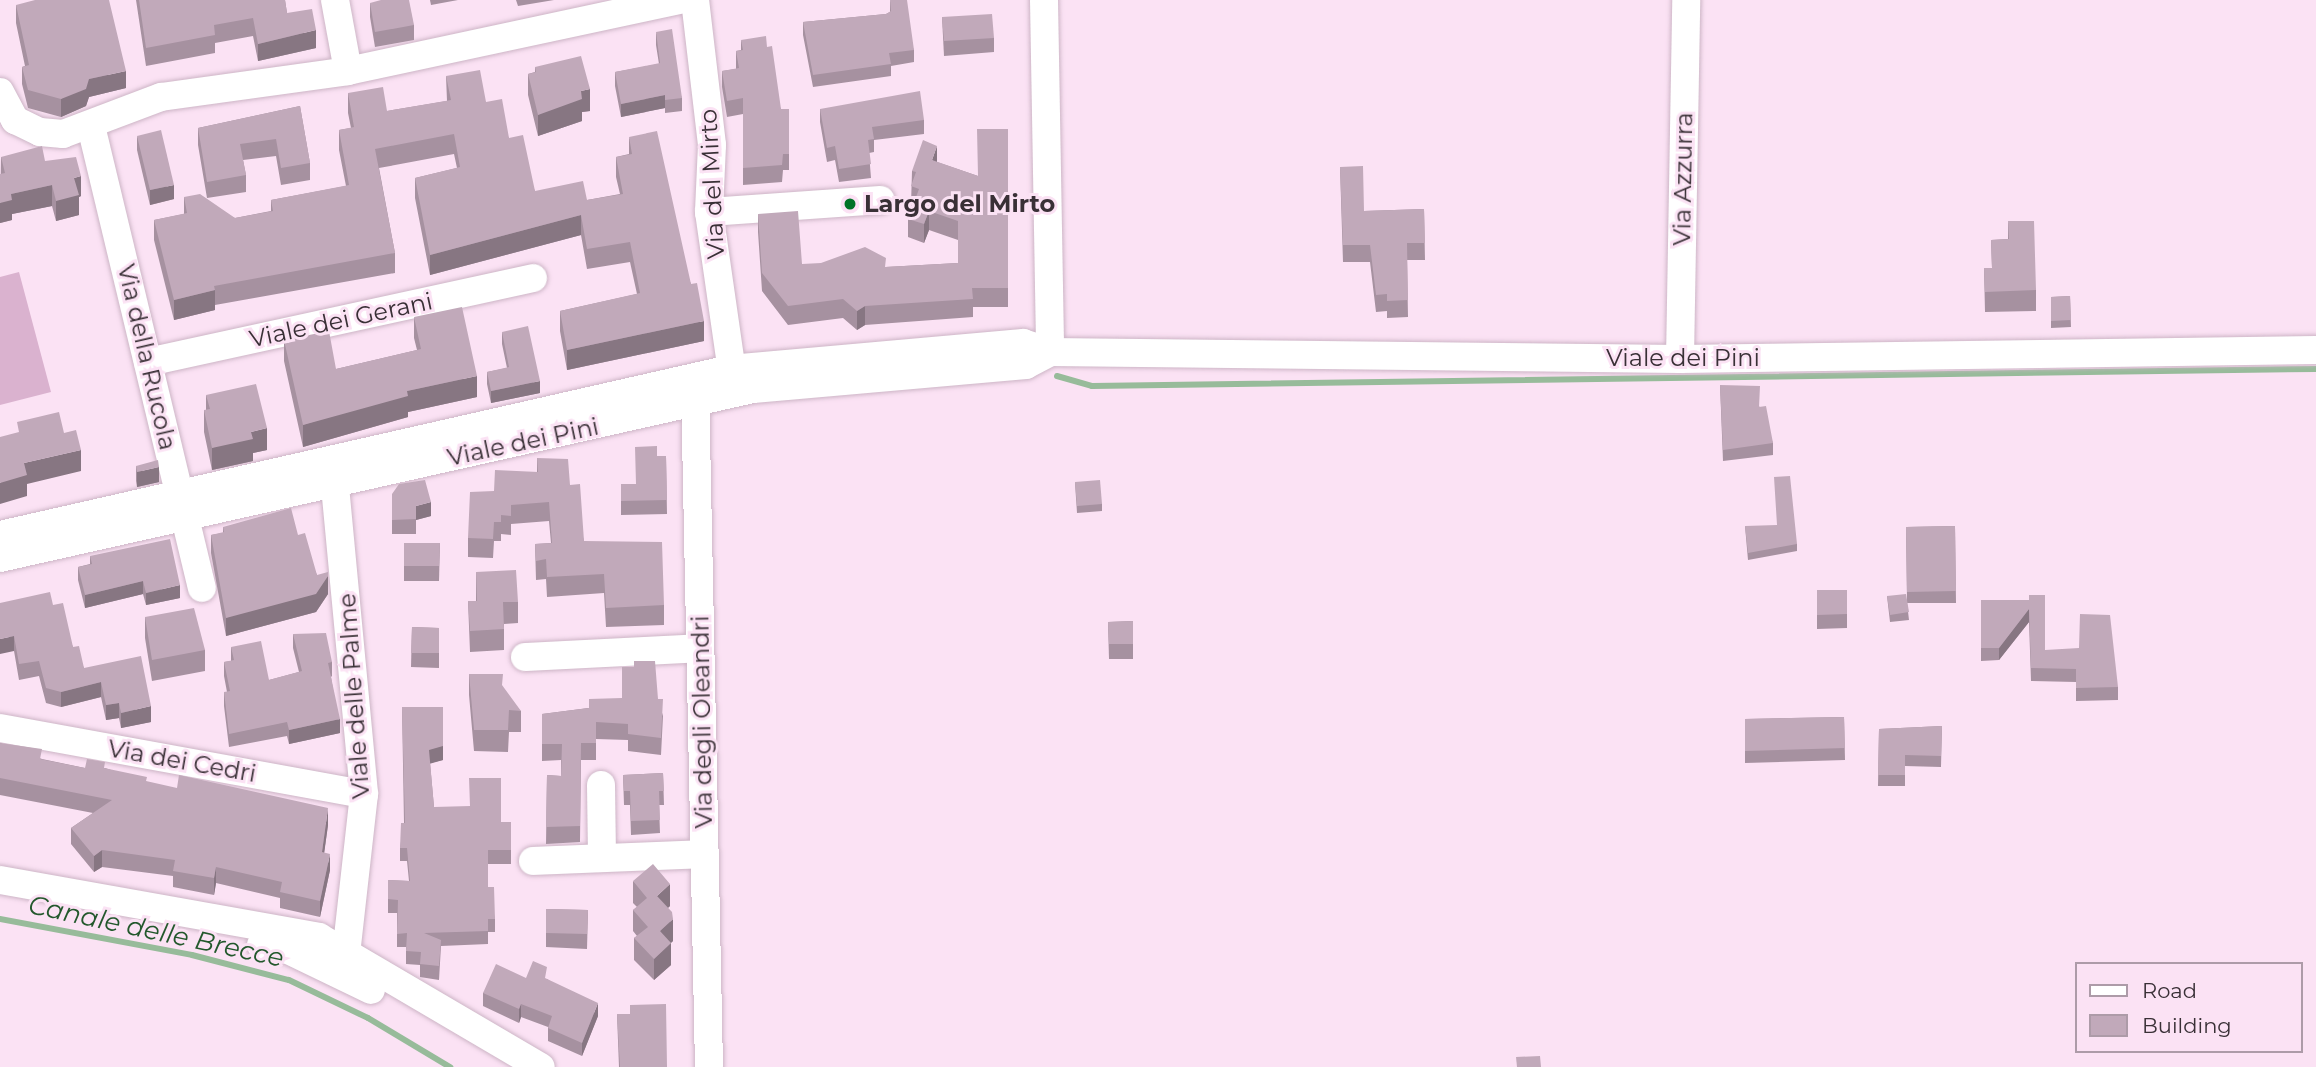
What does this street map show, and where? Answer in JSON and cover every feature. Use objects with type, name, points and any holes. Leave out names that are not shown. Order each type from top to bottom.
[{"type":"street","points":[[335,0],[348,71]]},
{"type":"street","points":[[0,92],[15,120],[40,132],[63,134],[91,126],[161,97],[348,71],[679,0]]},
{"type":"street","name":"Via del Mirto","points":[[695,0],[712,145],[709,212],[733,382]]},
{"type":"street","points":[[1044,0],[1049,352]]},
{"type":"street","name":"Via Azzurra","points":[[1680,359],[1686,0]]},
{"type":"street","name":"Via della Rucola","points":[[91,126],[202,588]]},
{"type":"street","points":[[709,212],[881,200]]},
{"type":"street","name":"Viale dei Gerani","points":[[148,362],[533,278]]},
{"type":"street","name":"Viale dei Pini","points":[[0,558],[182,506],[733,382],[1023,343],[1049,352],[1680,359],[2316,350]]},
{"type":"street","name":"Via degli Oleandri","points":[[695,390],[709,1067]]},
{"type":"street","name":"Viale delle Palme","points":[[335,472],[364,794],[346,964]]},
{"type":"street","name":"Viale dei Pini","points":[[0,535],[182,506]]},
{"type":"street","points":[[525,657],[700,648]]},
{"type":"street","name":"Via dei Cedri","points":[[0,728],[364,794]]},
{"type":"street","points":[[601,785],[602,858]]},
{"type":"street","points":[[533,861],[705,854]]},
{"type":"street","points":[[0,880],[319,937],[346,964],[503,1067]]},
{"type":"street","points":[[0,896],[288,950],[346,964],[541,1067]]},
{"type":"shaded area","points":[[19,272],[51,392],[0,405],[0,277]]},
{"type":"building","points":[[35,0],[109,0],[126,71],[89,79],[86,89],[61,99],[28,90],[22,67],[29,65],[16,5]]},
{"type":"building","points":[[139,0],[285,0],[287,13],[312,9],[316,30],[258,44],[253,18],[214,25],[215,35],[146,48]]},
{"type":"building","points":[[381,0],[409,0],[414,25],[375,32],[370,3]]},
{"type":"building","points":[[890,0],[907,0],[914,50],[889,53],[891,64],[813,75],[803,22],[886,14],[891,11]]},
{"type":"building","points":[[992,14],[994,38],[944,41],[942,17]]},
{"type":"building","points":[[672,29],[682,98],[665,100],[665,95],[621,104],[615,72],[660,63],[656,32]]},
{"type":"building","points":[[766,36],[767,47],[772,46],[781,109],[789,109],[789,154],[783,154],[782,165],[743,168],[743,98],[727,101],[722,71],[739,68],[736,51],[743,50],[741,40]]},
{"type":"building","points":[[581,56],[590,89],[581,91],[582,99],[538,115],[528,74],[536,72],[535,67]]},
{"type":"building","points":[[480,70],[486,102],[502,99],[509,138],[523,135],[535,191],[583,181],[587,200],[623,194],[616,157],[632,154],[629,137],[657,131],[691,284],[697,283],[704,321],[567,350],[560,311],[640,293],[630,242],[587,249],[581,215],[430,255],[415,178],[460,167],[454,134],[375,149],[395,253],[214,286],[215,290],[174,300],[154,220],[187,213],[184,197],[200,194],[235,218],[273,211],[271,200],[349,185],[339,130],[354,127],[348,93],[383,87],[387,111],[451,100],[446,76]]},
{"type":"building","points":[[920,91],[924,120],[872,127],[874,139],[868,140],[871,164],[839,169],[835,146],[827,148],[820,109]]},
{"type":"building","points":[[300,106],[310,163],[281,168],[276,139],[240,144],[246,175],[207,182],[198,128]]},
{"type":"building","points":[[977,129],[1008,129],[1008,288],[972,288],[973,299],[865,306],[857,311],[843,299],[788,306],[762,273],[758,214],[798,211],[802,264],[821,263],[865,247],[886,258],[885,267],[958,263],[958,221],[929,211],[924,224],[908,219],[919,189],[911,186],[916,172],[912,171],[923,140],[937,146],[932,160],[978,176]]},
{"type":"building","points":[[161,130],[174,185],[150,190],[137,136]]},
{"type":"building","points":[[42,146],[45,161],[76,157],[81,176],[74,178],[79,195],[56,201],[52,185],[11,194],[12,200],[0,203],[0,174],[5,173],[1,157]]},
{"type":"building","points":[[1363,166],[1364,211],[1424,209],[1425,243],[1407,243],[1408,300],[1387,301],[1387,294],[1376,295],[1370,245],[1343,245],[1340,167]]},
{"type":"building","points":[[2008,221],[2034,221],[2036,290],[1985,292],[1984,268],[1992,268],[1991,240],[2009,239]]},
{"type":"building","points":[[2070,296],[2071,320],[2051,321],[2051,297]]},
{"type":"building","points":[[462,307],[477,376],[407,391],[408,396],[303,425],[284,340],[329,331],[336,369],[421,349],[414,317]]},
{"type":"building","points":[[528,326],[540,381],[491,391],[487,372],[509,367],[502,332]]},
{"type":"building","points":[[256,384],[267,428],[251,432],[253,439],[212,448],[204,410],[210,409],[206,395]]},
{"type":"building","points":[[1720,385],[1760,386],[1759,407],[1766,406],[1773,443],[1723,450]]},
{"type":"building","points":[[59,412],[64,433],[76,430],[81,450],[24,463],[27,475],[0,483],[0,437],[19,432],[17,422]]},
{"type":"building","points":[[657,446],[657,456],[666,456],[667,500],[621,501],[621,484],[636,484],[635,447]]},
{"type":"building","points":[[537,458],[568,459],[570,485],[580,484],[584,541],[662,542],[664,605],[606,608],[604,574],[547,577],[546,559],[536,561],[535,544],[552,543],[549,502],[511,505],[511,516],[501,515],[501,522],[494,522],[493,539],[468,538],[470,492],[494,491],[495,470],[538,472]]},
{"type":"building","points":[[158,460],[159,467],[137,472],[136,466]]},
{"type":"building","points":[[1790,476],[1797,544],[1748,553],[1745,526],[1777,525],[1774,477]]},
{"type":"building","points":[[425,480],[431,502],[416,506],[416,519],[392,520],[392,494],[399,484]]},
{"type":"building","points":[[1100,480],[1102,504],[1077,506],[1075,482]]},
{"type":"building","points":[[291,508],[298,535],[305,533],[317,575],[328,572],[328,576],[316,594],[226,618],[211,535],[224,532],[223,527]]},
{"type":"building","points":[[1955,526],[1956,591],[1907,592],[1906,527]]},
{"type":"building","points":[[170,539],[180,585],[146,593],[143,581],[85,595],[78,567],[92,564],[90,556]]},
{"type":"building","points":[[404,543],[440,543],[439,566],[404,566]]},
{"type":"building","points":[[516,570],[518,602],[503,602],[504,629],[470,631],[468,601],[477,601],[476,572]]},
{"type":"building","points":[[1817,590],[1847,590],[1847,614],[1817,615]]},
{"type":"building","points":[[50,592],[53,605],[63,603],[73,647],[79,646],[84,668],[141,656],[151,706],[121,713],[119,703],[106,705],[101,682],[61,692],[46,688],[39,661],[19,664],[14,636],[0,639],[0,603]]},
{"type":"building","points":[[1906,594],[1909,612],[1890,615],[1887,596]]},
{"type":"building","points":[[2029,595],[2045,595],[2045,650],[2079,648],[2080,614],[2110,615],[2118,687],[2076,688],[2076,669],[2031,668],[2029,609],[1999,648],[1981,648],[1981,600],[2029,600]]},
{"type":"building","points":[[194,608],[205,650],[152,660],[145,617]]},
{"type":"building","points":[[1133,621],[1133,644],[1109,644],[1108,622]]},
{"type":"building","points":[[412,627],[439,628],[439,653],[411,653]]},
{"type":"building","points":[[326,633],[332,662],[328,663],[340,719],[289,730],[287,722],[229,734],[224,692],[230,691],[224,662],[234,660],[231,647],[261,641],[269,680],[302,671],[293,634]]},
{"type":"building","points":[[634,661],[655,661],[658,699],[663,699],[661,738],[628,734],[628,724],[596,722],[596,743],[581,743],[580,826],[546,827],[547,775],[561,776],[562,744],[542,744],[542,714],[589,708],[589,699],[622,698],[622,667],[634,667]]},
{"type":"building","points":[[469,674],[503,674],[502,685],[521,711],[509,710],[508,730],[474,730]]},
{"type":"building","points":[[402,707],[443,707],[443,746],[429,750],[434,807],[470,806],[469,778],[501,778],[501,822],[511,822],[511,850],[488,850],[488,887],[494,887],[495,919],[488,919],[488,931],[424,933],[441,940],[439,966],[420,964],[421,952],[406,951],[407,933],[397,934],[398,900],[388,899],[388,880],[410,881],[407,848],[400,848],[401,823],[405,823]]},
{"type":"building","points":[[1844,717],[1845,748],[1745,751],[1745,719]]},
{"type":"building","points":[[1942,726],[1941,756],[1905,755],[1905,775],[1878,775],[1879,729]]},
{"type":"building","points":[[0,743],[42,749],[40,759],[85,768],[87,759],[105,762],[104,768],[147,777],[146,781],[177,788],[179,775],[328,808],[322,852],[330,854],[320,901],[280,892],[282,882],[216,867],[214,878],[173,871],[175,860],[102,850],[94,856],[71,828],[112,800],[0,778]]},
{"type":"building","points":[[663,773],[664,791],[659,791],[660,820],[631,821],[630,791],[624,791],[623,775]]},
{"type":"building","points":[[653,864],[670,884],[657,896],[672,912],[673,919],[660,931],[671,943],[654,959],[634,938],[648,927],[633,910],[647,898],[633,881]]},
{"type":"building","points":[[546,909],[588,910],[587,934],[546,933]]},
{"type":"building","points":[[533,961],[547,967],[545,978],[598,1003],[582,1043],[548,1028],[552,1016],[521,1004],[519,1009],[483,993],[496,964],[526,978]]},
{"type":"building","points":[[666,1004],[667,1067],[620,1067],[617,1014],[630,1014],[630,1005]]},
{"type":"building","points":[[1540,1056],[1541,1067],[1517,1067],[1516,1057]]},
{"type":"waterway","points":[[1057,376],[1092,386],[2316,369]]},
{"type":"waterway","name":"Canale delle Brecce","points":[[0,919],[192,955],[289,980],[368,1018],[450,1067]]},
{"type":"place","name":"Largo del Mirto","points":[[850,204]]}]
